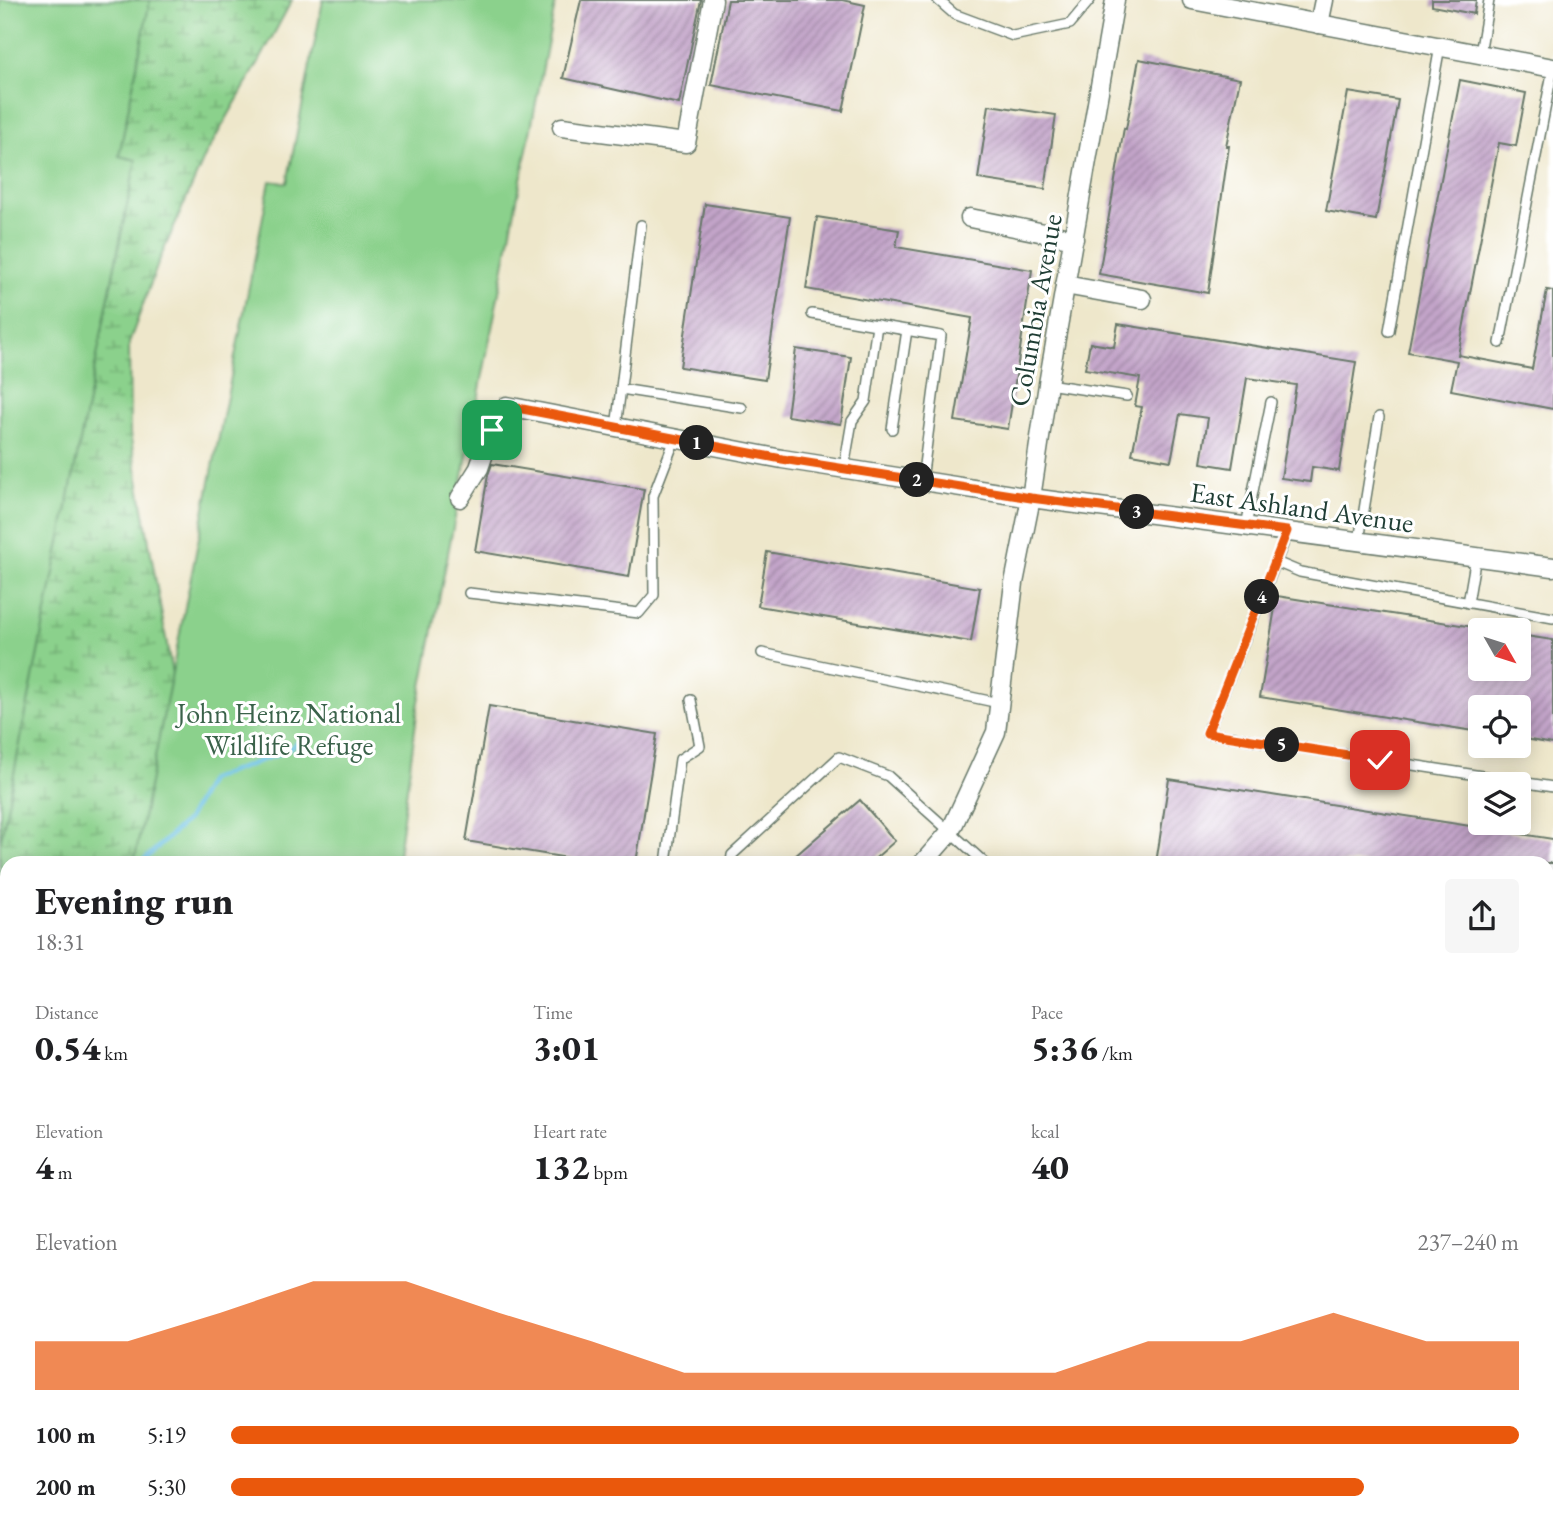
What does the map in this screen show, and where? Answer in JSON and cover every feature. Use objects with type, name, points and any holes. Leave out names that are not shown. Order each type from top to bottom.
[{"type":"street","points":[[562,127],[686,143],[713,0]]},
{"type":"street","name":"Columbia Avenue","points":[[929,856],[950,832],[996,732],[1014,583],[1031,498],[1048,384],[1115,0]]},
{"type":"street","points":[[1192,0],[1553,68]]},
{"type":"street","points":[[1319,24],[1324,0]]},
{"type":"street","points":[[970,218],[1074,239]]},
{"type":"street","points":[[1065,285],[1142,299]]},
{"type":"street","name":"East Ashland Avenue","points":[[460,498],[479,468],[492,430],[507,406],[782,459],[1031,498],[1553,567]]},
{"type":"lane","points":[[938,0],[954,14],[1013,36],[1070,24],[1090,0]]},
{"type":"lane","points":[[1480,54],[1489,0]]},
{"type":"lane","points":[[1389,331],[1440,46]]},
{"type":"lane","points":[[1500,343],[1553,68]]},
{"type":"lane","points":[[616,428],[641,225]]},
{"type":"lane","points":[[812,314],[941,335],[922,480]]},
{"type":"lane","points":[[844,468],[852,421],[866,401],[877,325]]},
{"type":"lane","points":[[892,429],[907,330]]},
{"type":"lane","points":[[1048,384],[1127,396]]},
{"type":"lane","points":[[621,389],[742,408]]},
{"type":"lane","points":[[1246,526],[1270,402]]},
{"type":"lane","points":[[1359,541],[1379,417]]},
{"type":"lane","points":[[469,593],[639,613],[654,595],[653,496],[676,439]]},
{"type":"lane","points":[[1287,531],[1207,733],[1553,786]]},
{"type":"lane","points":[[1468,603],[1476,556]]},
{"type":"lane","points":[[1276,562],[1300,572],[1553,618]]},
{"type":"lane","points":[[762,653],[999,703]]},
{"type":"lane","points":[[667,856],[680,759],[700,746],[691,700]]},
{"type":"lane","points":[[732,856],[839,757],[888,776],[975,856]]},
{"type":"green space","points":[[0,0],[292,0],[205,156],[159,261],[129,343],[130,434],[176,696],[161,856],[0,856]]},
{"type":"green space","points":[[0,0],[150,0],[119,156],[136,160],[0,844]]},
{"type":"green space","name":"John Heinz National Wildlife Refuge","points":[[323,0],[556,0],[418,707],[398,856],[135,856],[270,181],[287,183]]},
{"type":"building","points":[[581,0],[701,0],[679,104],[563,78]]},
{"type":"building","points":[[728,0],[842,0],[865,5],[843,111],[711,85]]},
{"type":"building","points":[[1432,0],[1476,0],[1474,14],[1432,6]]},
{"type":"building","points":[[1139,59],[1240,79],[1226,146],[1229,146],[1208,293],[1099,274],[1124,128],[1126,129]]},
{"type":"building","points":[[1460,80],[1526,93],[1516,146],[1499,143],[1458,355],[1532,369],[1547,290],[1553,291],[1553,409],[1451,390],[1457,361],[1408,352]]},
{"type":"building","points":[[1348,92],[1398,100],[1376,220],[1326,211]]},
{"type":"building","points":[[989,105],[1056,115],[1045,189],[978,179]]},
{"type":"building","points":[[705,204],[790,217],[765,380],[680,367]]},
{"type":"building","points":[[817,217],[899,230],[896,247],[1032,270],[1008,429],[955,421],[972,318],[806,289]]},
{"type":"building","points":[[1118,324],[1356,362],[1339,471],[1312,467],[1310,482],[1281,478],[1296,385],[1247,378],[1232,468],[1201,463],[1208,418],[1180,414],[1171,461],[1132,454],[1142,407],[1135,406],[1140,378],[1085,369],[1090,343],[1114,347]]},
{"type":"building","points":[[796,349],[851,357],[841,424],[787,416]]},
{"type":"building","points":[[492,464],[644,489],[629,577],[475,551]]},
{"type":"building","points":[[767,552],[980,588],[971,642],[758,606]]},
{"type":"building","points":[[1277,596],[1468,626],[1468,681],[1531,681],[1531,637],[1553,640],[1553,744],[1531,740],[1531,695],[1468,695],[1468,730],[1260,697]]},
{"type":"building","points":[[489,706],[657,734],[637,856],[556,856],[466,841]]},
{"type":"building","points":[[1169,779],[1468,826],[1468,835],[1527,835],[1553,839],[1553,856],[1157,856]]},
{"type":"building","points":[[860,800],[895,841],[878,856],[795,856]]},
{"type":"waterway","points":[[148,856],[188,819],[209,780],[281,753],[301,741]]},
{"type":"route","points":[[492,430],[507,406],[782,459],[1031,498],[1287,531],[1207,733],[1380,760]]}]
